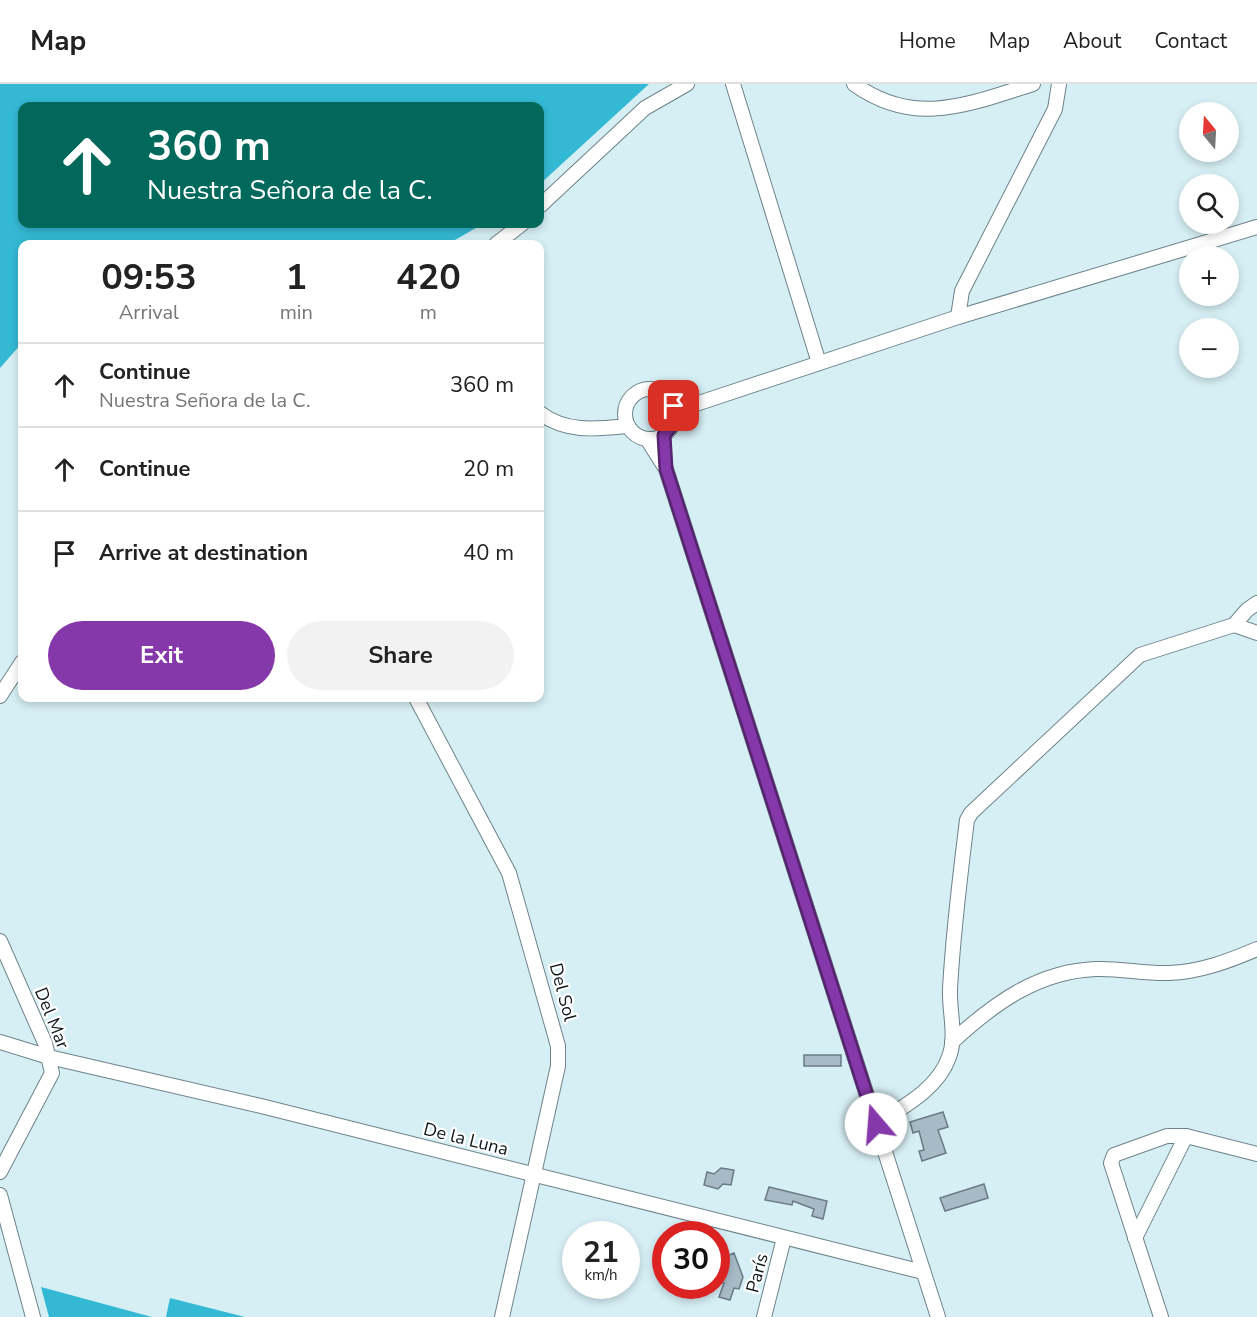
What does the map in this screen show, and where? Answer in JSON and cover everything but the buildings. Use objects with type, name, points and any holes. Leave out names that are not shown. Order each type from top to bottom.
[{"type":"street","points":[[544,202],[645,108],[687,84]]},
{"type":"street","points":[[732,84],[819,363]]},
{"type":"street","points":[[854,84],[878,99],[897,106],[931,111],[969,104],[1033,84]]},
{"type":"street","points":[[958,317],[962,291],[1055,109],[1059,84]]},
{"type":"street","points":[[674,406],[696,404],[958,317],[1257,227]]},
{"type":"street","points":[[501,240],[517,228]]},
{"type":"street","points":[[657,389],[664,393],[674,406],[674,423],[664,435],[647,439],[639,437],[627,426],[624,410],[632,395],[640,390],[657,389]]},
{"type":"street","points":[[544,416],[556,423],[574,428],[627,426]]},
{"type":"street","points":[[664,435],[666,469]]},
{"type":"street","points":[[647,439],[666,469],[938,1317]]},
{"type":"street","points":[[876,1124],[925,1091],[938,1078],[949,1058],[952,1042],[950,992],[954,917],[967,820],[971,813],[1140,655],[1234,625],[1247,610],[1257,603]]},
{"type":"street","points":[[1234,625],[1257,633]]},
{"type":"street","points":[[0,696],[18,668]]},
{"type":"street","name":"Del Sol","points":[[418,702],[509,873],[555,1029],[558,1066],[501,1317]]},
{"type":"street","name":"Del Mar","points":[[0,941],[49,1057],[52,1073],[49,1083],[0,1172]]},
{"type":"street","points":[[952,1042],[1003,999],[1068,973],[1096,969],[1168,973],[1194,971],[1230,961],[1257,949]]},
{"type":"street","name":"De la Luna","points":[[0,1042],[49,1057],[261,1106],[923,1272]]},
{"type":"street","points":[[1161,1317],[1111,1162],[1114,1155],[1167,1136],[1186,1136],[1257,1154]]},
{"type":"street","points":[[1135,1238],[1186,1136]]},
{"type":"street","points":[[0,1195],[33,1317]]},
{"type":"street","name":"París","points":[[764,1317],[784,1238]]},
{"type":"shaded area","points":[[0,84],[649,84],[544,180],[544,102],[18,102],[18,228],[476,228],[455,240],[18,240],[18,348],[0,368]]},
{"type":"shaded area","points":[[41,1287],[152,1317],[49,1317]]},
{"type":"shaded area","points":[[170,1298],[245,1317],[166,1317]]},
{"type":"route","points":[[674,406],[674,423],[664,435],[666,469],[876,1124]]}]
